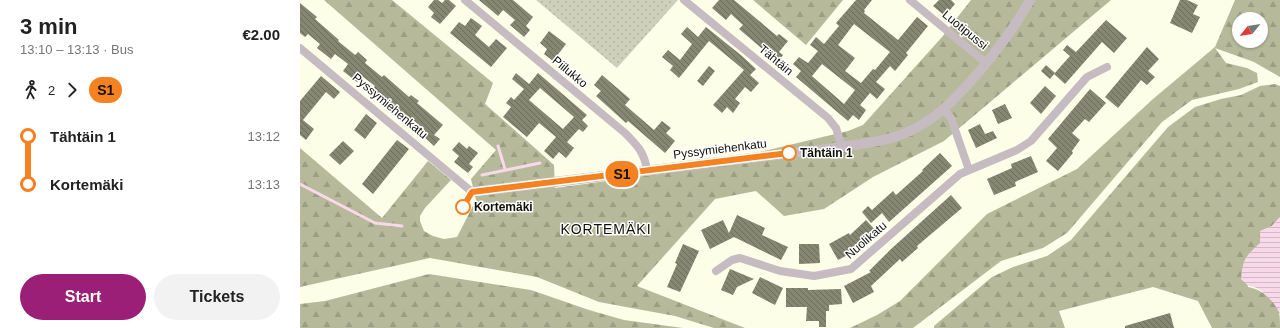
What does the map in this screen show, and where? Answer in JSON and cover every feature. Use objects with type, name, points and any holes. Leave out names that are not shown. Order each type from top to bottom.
[{"type":"street","name":"Piilukko","points":[[465,0],[625,132],[641,151],[646,160],[647,171]]},
{"type":"street","name":"Tähtäin","points":[[684,0],[828,118],[836,128],[842,147]]},
{"type":"street","name":"Luotipussi","points":[[910,0],[986,63]]},
{"type":"street","name":"Pyssymiehenkatu","points":[[300,48],[472,192],[842,147],[897,136],[924,124],[953,102],[1008,36],[1030,0]]},
{"type":"street","name":"Nuolikatu","points":[[716,271],[732,260],[740,258],[780,271],[814,276],[851,269],[960,174],[1017,150],[1031,142],[1087,77],[1107,67]]},
{"type":"street","points":[[944,109],[951,118],[969,170]]},
{"type":"green space","points":[[324,0],[392,0],[493,83],[485,104],[554,165],[555,188],[681,171],[848,131],[863,125],[942,37],[971,0],[1111,0],[944,141],[873,177],[824,209],[784,216],[756,191],[715,199],[637,286],[745,328],[714,328],[675,316],[599,302],[537,277],[430,258],[300,287],[300,148],[382,218],[428,161],[451,180],[425,208],[420,216],[420,221],[424,231],[433,236],[444,239],[457,237],[476,200],[471,179],[496,150]]},
{"type":"green space","points":[[536,0],[678,0],[617,68]]},
{"type":"green space","points":[[753,0],[843,0],[806,45]]},
{"type":"green space","points":[[1235,0],[1280,0],[1280,77],[1254,62],[1215,48],[1226,63],[1247,68],[1257,73],[1258,82],[1239,89],[1192,100],[1162,122],[1067,233],[1043,248],[1001,261],[913,328],[850,328],[877,315],[900,301],[987,214],[1077,169],[1153,99],[1215,47]]},
{"type":"green space","points":[[1275,84],[1280,86],[1280,217],[1272,226],[1261,231],[1260,244],[1246,259],[1244,262],[1244,267],[1248,287],[1258,290],[1267,296],[1277,308],[1279,312],[1280,328],[1212,328],[1198,301],[1153,287],[1059,311],[1065,328],[934,328],[934,326],[992,277],[1013,267],[1047,256],[1071,240],[1168,127],[1195,107],[1241,95],[1260,86]]},
{"type":"green space","points":[[429,274],[531,290],[589,310],[624,320],[683,328],[300,328],[300,304],[325,301]]},
{"type":"shaded area","points":[[1280,217],[1280,314],[1264,293],[1257,288],[1247,285],[1241,279],[1246,259],[1260,243],[1260,231],[1272,226]]},
{"type":"building","points":[[434,0],[438,0],[442,3],[445,0],[449,0],[456,6],[440,24],[431,17],[434,13],[428,7]]},
{"type":"building","points":[[479,0],[513,0],[533,17],[526,26],[530,30],[524,37],[510,25],[515,20],[503,10],[498,16]]},
{"type":"building","points":[[719,0],[734,0],[777,36],[779,34],[788,41],[779,52],[783,55],[778,62],[739,29],[743,25],[731,14],[726,20],[712,8]]},
{"type":"building","points":[[856,0],[872,0],[864,10],[864,13],[898,40],[917,17],[928,26],[906,53],[908,55],[895,71],[890,66],[876,82],[885,89],[877,99],[870,93],[860,105],[866,110],[859,120],[853,115],[848,121],[796,77],[801,71],[793,64],[799,57],[808,63],[818,51],[810,45],[816,37],[824,44],[839,26],[836,23]],"holes":[[[854,24],[890,52],[875,70],[873,69],[861,83],[845,71],[855,58],[838,45]],[[822,64],[855,90],[844,104],[812,76]]]},
{"type":"building","points":[[939,0],[951,0],[955,4],[945,16],[933,6]]},
{"type":"building","points":[[1180,0],[1187,0],[1198,5],[1193,14],[1200,17],[1192,33],[1170,23]]},
{"type":"building","points":[[300,3],[317,17],[315,19],[339,40],[338,41],[355,55],[358,52],[367,60],[365,63],[382,77],[384,75],[409,97],[411,95],[419,101],[417,103],[443,125],[434,135],[440,139],[434,146],[420,133],[424,129],[412,119],[408,124],[370,92],[375,86],[362,76],[357,82],[343,71],[348,64],[335,54],[331,59],[317,48],[320,44],[308,34],[305,37],[300,33]]},
{"type":"building","points":[[471,18],[482,26],[475,35],[489,47],[496,39],[507,48],[491,67],[450,33],[459,22],[465,26]]},
{"type":"building","points":[[1106,20],[1127,38],[1114,53],[1102,42],[1065,84],[1054,74],[1070,56],[1063,50],[1067,45],[1076,52]]},
{"type":"building","points":[[687,27],[698,37],[706,27],[756,69],[750,75],[759,83],[751,92],[745,87],[735,99],[740,103],[733,113],[727,107],[722,113],[713,105],[744,70],[709,41],[679,78],[670,70],[673,66],[662,57],[668,50],[680,60],[692,44],[681,34]]},
{"type":"building","points":[[549,31],[566,44],[553,61],[544,54],[547,49],[540,43]]},
{"type":"building","points":[[1147,47],[1159,59],[1148,71],[1155,77],[1147,85],[1141,80],[1118,108],[1105,97]]},
{"type":"building","points":[[1046,65],[1055,73],[1050,79],[1041,71]]},
{"type":"building","points":[[709,66],[715,71],[703,86],[697,81]]},
{"type":"building","points":[[516,73],[529,84],[538,73],[587,115],[582,120],[588,126],[583,132],[579,129],[567,142],[574,148],[566,158],[559,152],[553,159],[544,151],[556,137],[539,123],[527,137],[503,117],[511,107],[506,103],[511,97],[514,100],[524,89],[512,79]],"holes":[[[540,88],[574,117],[563,129],[529,100]]]},
{"type":"building","points":[[602,75],[630,99],[625,105],[654,130],[662,121],[671,128],[666,133],[675,141],[665,153],[628,121],[626,123],[596,96],[601,91],[594,85]]},
{"type":"building","points":[[321,76],[340,92],[334,99],[326,92],[303,120],[314,129],[306,140],[300,135],[300,101]]},
{"type":"building","points":[[1045,86],[1056,96],[1041,114],[1030,103]]},
{"type":"building","points":[[1090,89],[1106,103],[1089,122],[1085,119],[1072,133],[1080,140],[1072,151],[1073,153],[1058,171],[1046,161],[1057,148],[1048,139]]},
{"type":"building","points":[[1005,104],[1012,118],[998,124],[992,110]]},
{"type":"building","points":[[366,114],[377,123],[365,139],[354,130]]},
{"type":"building","points":[[980,124],[985,134],[993,131],[997,138],[976,148],[968,130]]},
{"type":"building","points":[[397,140],[409,149],[373,194],[362,184]]},
{"type":"building","points":[[343,141],[354,151],[340,165],[329,155]]},
{"type":"building","points":[[459,142],[467,149],[469,146],[478,153],[469,164],[473,167],[468,173],[454,162],[459,156],[452,150]]},
{"type":"building","points":[[940,153],[952,166],[889,222],[882,213],[871,223],[862,212],[868,206],[872,210],[893,191],[896,195],[923,171],[922,170]]},
{"type":"building","points":[[1031,156],[1038,172],[1015,182],[1016,186],[994,195],[987,179],[1012,168],[1011,164]]},
{"type":"building","points":[[951,195],[962,208],[917,246],[918,248],[902,262],[900,259],[871,286],[874,292],[853,303],[844,286],[871,272],[869,271],[891,249]]},
{"type":"building","points":[[737,215],[765,228],[762,235],[788,247],[781,260],[734,237],[710,249],[701,230],[723,220],[729,233]]},
{"type":"building","points":[[866,220],[878,233],[863,247],[838,260],[829,244],[849,233],[850,235]]},
{"type":"building","points":[[683,244],[699,251],[680,292],[667,287],[677,264],[675,263]]},
{"type":"building","points":[[799,244],[819,244],[820,263],[799,264]]},
{"type":"building","points":[[730,269],[754,279],[737,287],[733,295],[721,290]]},
{"type":"building","points":[[760,277],[783,288],[775,305],[752,293]]},
{"type":"building","points":[[786,288],[808,288],[808,290],[841,289],[842,304],[829,305],[829,311],[826,311],[826,327],[819,327],[819,321],[806,321],[807,307],[786,307]]},
{"type":"building","points":[[1170,313],[1174,328],[1125,328],[1125,326]]},
{"type":"waterway","points":[[498,146],[505,169]]},
{"type":"waterway","points":[[482,175],[540,163]]},
{"type":"waterway","points":[[300,184],[375,223],[402,226]]},
{"type":"bus line","name":"S1","points":[[463,207],[472,192],[789,153]]},
{"type":"place","name":"Tähtäin 1","points":[[789,153]]},
{"type":"place","name":"Kortemäki","points":[[463,207]]},
{"type":"district","name":"KORTEMÄKI","points":[[606,229]]}]
